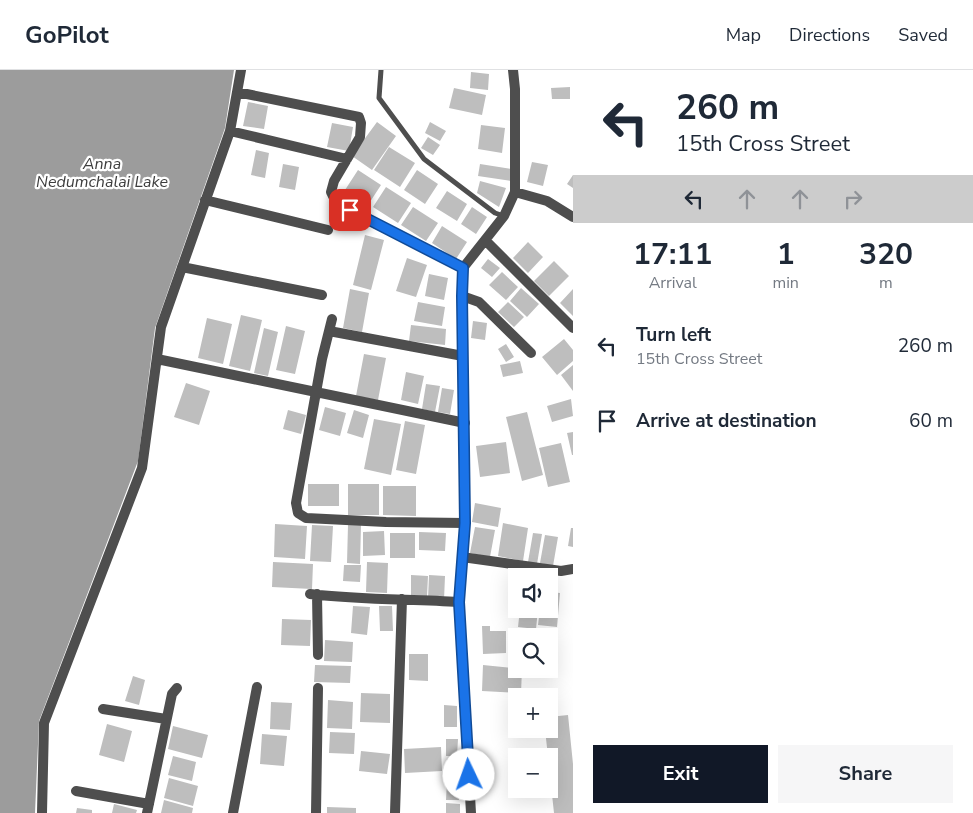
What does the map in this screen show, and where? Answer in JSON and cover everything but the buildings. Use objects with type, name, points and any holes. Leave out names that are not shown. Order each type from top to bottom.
[{"type":"street","points":[[42,813],[44,723],[142,468],[161,327],[230,131],[241,70]]},
{"type":"street","points":[[471,813],[459,602],[465,523],[463,268],[504,216],[515,192],[515,89],[513,70]]},
{"type":"street","points":[[238,92],[359,117],[361,123],[360,137],[332,186],[332,192],[338,203],[363,218],[463,268]]},
{"type":"street","points":[[230,131],[348,159]]},
{"type":"street","points":[[515,192],[547,201],[573,217]]},
{"type":"street","points":[[205,200],[328,230]]},
{"type":"street","points":[[485,240],[573,328]]},
{"type":"street","points":[[182,266],[322,295]]},
{"type":"street","points":[[462,296],[479,302],[531,353]]},
{"type":"street","points":[[332,319],[316,392],[296,509],[306,518],[465,523]]},
{"type":"street","points":[[329,331],[463,356]]},
{"type":"street","points":[[157,359],[464,423]]},
{"type":"street","points":[[462,557],[561,571],[573,569]]},
{"type":"street","points":[[318,655],[314,594],[360,599],[459,602]]},
{"type":"street","points":[[395,813],[402,599]]},
{"type":"street","points":[[233,813],[257,687]]},
{"type":"street","points":[[76,791],[148,809],[166,719],[172,694],[177,688]]},
{"type":"street","points":[[316,813],[318,688]]},
{"type":"street","points":[[103,708],[166,719]]},
{"type":"lane","points":[[381,70],[379,98],[424,159],[495,213],[504,216]]},
{"type":"water","name":"Anna Nedumchalai Lake","points":[[0,70],[234,70],[225,128],[155,328],[138,461],[39,721],[35,813],[0,813]]},
{"type":"route","points":[[350,210],[463,268],[465,523],[459,602],[469,775]]}]
